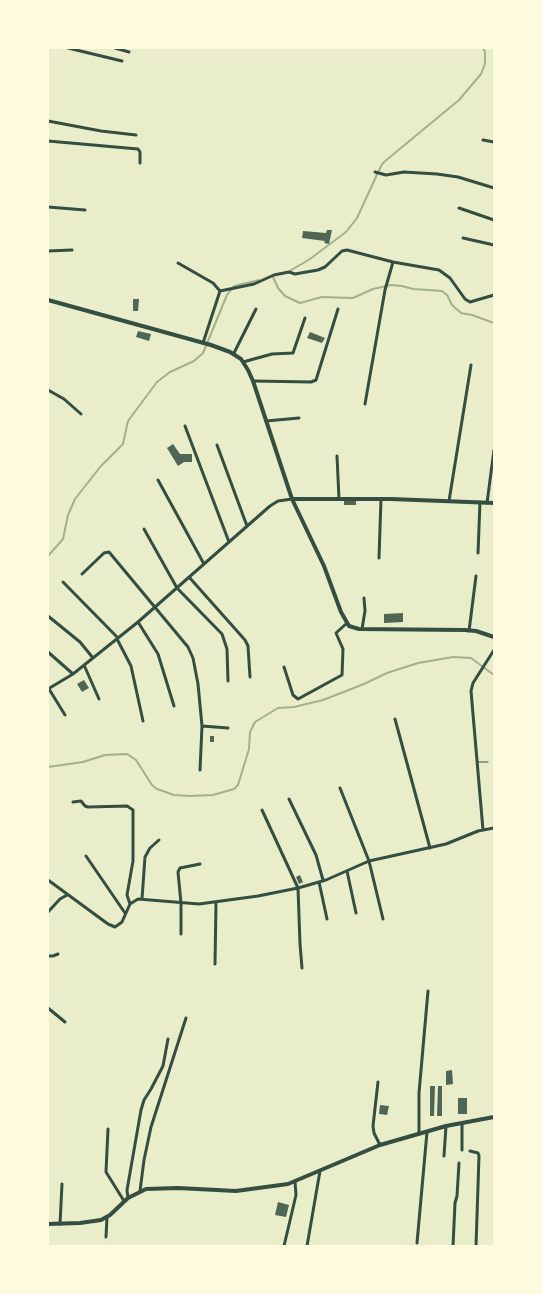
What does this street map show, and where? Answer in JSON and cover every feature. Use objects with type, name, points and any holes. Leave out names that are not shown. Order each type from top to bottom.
[{"type":"street","points":[[68,48],[122,61]]},
{"type":"street","points":[[115,48],[128,52]]},
{"type":"street","points":[[48,121],[101,131],[136,135]]},
{"type":"street","points":[[483,140],[494,142]]},
{"type":"street","points":[[48,141],[138,149],[140,152],[140,163]]},
{"type":"street","points":[[375,172],[386,175],[404,172],[437,174],[494,188]]},
{"type":"street","points":[[48,208],[85,210]]},
{"type":"street","points":[[459,208],[494,220]]},
{"type":"street","points":[[463,238],[494,245]]},
{"type":"street","points":[[48,251],[72,250]]},
{"type":"street","points":[[220,291],[254,284],[274,275],[289,272],[295,274],[323,268],[345,250],[393,262],[439,270],[445,273],[468,302],[494,295]]},
{"type":"street","points":[[366,404],[385,290],[393,262]]},
{"type":"street","points":[[178,263],[213,282],[220,291]]},
{"type":"street","points":[[203,343],[220,291]]},
{"type":"street","points":[[48,300],[203,343],[234,354],[244,362],[253,381],[292,499],[324,566],[341,612],[347,623],[352,627],[362,629],[470,631],[494,637]]},
{"type":"street","points":[[253,381],[311,382],[316,380],[338,308]]},
{"type":"street","points":[[234,354],[256,309]]},
{"type":"street","points":[[244,362],[272,354],[293,353],[305,318]]},
{"type":"street","points":[[449,501],[471,365]]},
{"type":"street","points":[[48,390],[64,399],[81,414]]},
{"type":"street","points":[[266,421],[299,418]]},
{"type":"street","points":[[185,426],[229,542]]},
{"type":"street","points":[[217,444],[247,526]]},
{"type":"street","points":[[487,503],[494,450]]},
{"type":"street","points":[[337,456],[339,498]]},
{"type":"street","points":[[158,480],[204,564]]},
{"type":"street","points":[[379,558],[382,498]]},
{"type":"street","points":[[65,715],[48,689],[73,674],[138,622],[278,501],[292,499],[382,498],[494,503]]},
{"type":"street","points":[[478,553],[480,502]]},
{"type":"street","points":[[144,529],[177,588],[222,634],[227,649],[228,681]]},
{"type":"street","points":[[82,574],[104,553],[108,552],[191,652],[198,684],[202,726],[200,770]]},
{"type":"street","points":[[470,631],[476,576]]},
{"type":"street","points":[[189,577],[245,640],[248,646],[250,677]]},
{"type":"street","points":[[63,582],[117,639],[131,666],[143,721]]},
{"type":"street","points":[[362,629],[365,611],[364,598]]},
{"type":"street","points":[[48,616],[80,642],[93,658]]},
{"type":"street","points":[[138,622],[158,654],[174,706]]},
{"type":"street","points":[[284,667],[292,695],[298,699],[342,675],[343,649],[336,633],[347,623]]},
{"type":"street","points":[[483,830],[471,691],[473,683],[494,650]]},
{"type":"street","points":[[48,652],[73,674]]},
{"type":"street","points":[[84,665],[99,699]]},
{"type":"street","points":[[395,719],[430,848]]},
{"type":"street","points":[[202,726],[228,728]]},
{"type":"street","points":[[340,788],[368,861],[383,919]]},
{"type":"street","points":[[289,799],[316,855],[327,919]]},
{"type":"street","points":[[73,802],[81,801],[88,807],[127,806],[132,810],[134,860],[127,895],[130,904]]},
{"type":"street","points":[[262,810],[298,888],[302,968]]},
{"type":"street","points":[[48,880],[115,927],[120,924],[134,900],[142,899],[181,904],[216,903],[298,888],[321,881],[368,861],[446,844],[483,830],[494,828]]},
{"type":"street","points":[[142,899],[146,857],[150,848],[159,840]]},
{"type":"street","points":[[86,856],[125,914]]},
{"type":"street","points":[[181,934],[179,870],[200,864]]},
{"type":"street","points":[[347,870],[356,913]]},
{"type":"street","points":[[48,912],[60,899],[67,895]]},
{"type":"street","points":[[215,964],[216,903]]},
{"type":"street","points":[[48,956],[58,954]]},
{"type":"street","points":[[419,1134],[419,1092],[428,991]]},
{"type":"street","points":[[48,1008],[65,1022]]},
{"type":"street","points":[[140,1191],[151,1127],[186,1018]]},
{"type":"street","points":[[126,1199],[140,1110],[162,1066],[168,1039]]},
{"type":"street","points":[[378,1082],[373,1126],[374,1134],[380,1145]]},
{"type":"street","points":[[48,1224],[95,1221],[107,1217],[126,1199],[140,1191],[153,1188],[236,1191],[295,1181],[380,1145],[446,1126],[494,1116]]},
{"type":"street","points":[[462,1123],[462,1150]]},
{"type":"street","points":[[444,1156],[446,1126]]},
{"type":"street","points":[[108,1129],[107,1176],[126,1199]]},
{"type":"street","points":[[417,1243],[427,1132]]},
{"type":"street","points":[[470,1151],[478,1153],[479,1156],[476,1246]]},
{"type":"street","points":[[454,1246],[455,1203],[459,1162]]},
{"type":"street","points":[[307,1246],[320,1171]]},
{"type":"street","points":[[284,1246],[296,1195],[295,1181]]},
{"type":"street","points":[[60,1224],[62,1184]]},
{"type":"street","points":[[106,1237],[107,1217]]},
{"type":"lane","points":[[477,762],[488,762]]},
{"type":"building","points":[[327,230],[332,230],[329,244],[324,243],[325,241],[302,238],[303,231],[326,233]]},
{"type":"building","points":[[133,299],[139,299],[138,311],[133,311]]},
{"type":"building","points":[[138,331],[151,334],[149,341],[136,337]]},
{"type":"building","points":[[310,332],[325,338],[322,343],[307,338]]},
{"type":"building","points":[[173,444],[180,454],[192,454],[192,462],[184,462],[178,466],[167,448]]},
{"type":"building","points":[[344,500],[356,500],[356,505],[344,505]]},
{"type":"building","points":[[403,613],[403,622],[384,623],[384,614]]},
{"type":"building","points":[[84,680],[89,688],[82,692],[77,684]]},
{"type":"building","points":[[210,736],[214,736],[214,742],[210,742]]},
{"type":"building","points":[[300,875],[303,882],[299,884],[296,877]]},
{"type":"building","points":[[452,1070],[453,1084],[446,1085],[446,1071]]},
{"type":"building","points":[[430,1086],[435,1086],[434,1116],[430,1116]]},
{"type":"building","points":[[438,1086],[442,1086],[442,1116],[437,1116]]},
{"type":"building","points":[[458,1098],[467,1098],[467,1114],[458,1114]]},
{"type":"building","points":[[380,1105],[389,1106],[387,1115],[379,1114]]},
{"type":"building","points":[[278,1202],[289,1205],[286,1217],[275,1215]]},
{"type":"waterway","points":[[288,272],[310,259],[346,232],[357,218],[384,162],[459,100],[481,74],[485,64],[483,48]]},
{"type":"waterway","points":[[273,277],[278,288],[285,296],[300,303],[322,297],[353,298],[373,289],[391,285],[442,291],[447,295],[452,305],[461,313],[494,323]]},
{"type":"waterway","points":[[48,556],[63,539],[68,515],[75,499],[101,466],[123,444],[128,421],[157,382],[170,372],[194,361],[203,353],[227,295],[234,286],[259,280]]},
{"type":"waterway","points":[[48,767],[83,762],[105,755],[127,754],[136,760],[152,785],[157,789],[174,795],[213,795],[234,789],[238,785],[249,749],[250,732],[255,722],[278,708],[294,707],[323,700],[387,673],[418,663],[453,657],[471,658],[494,675]]}]
